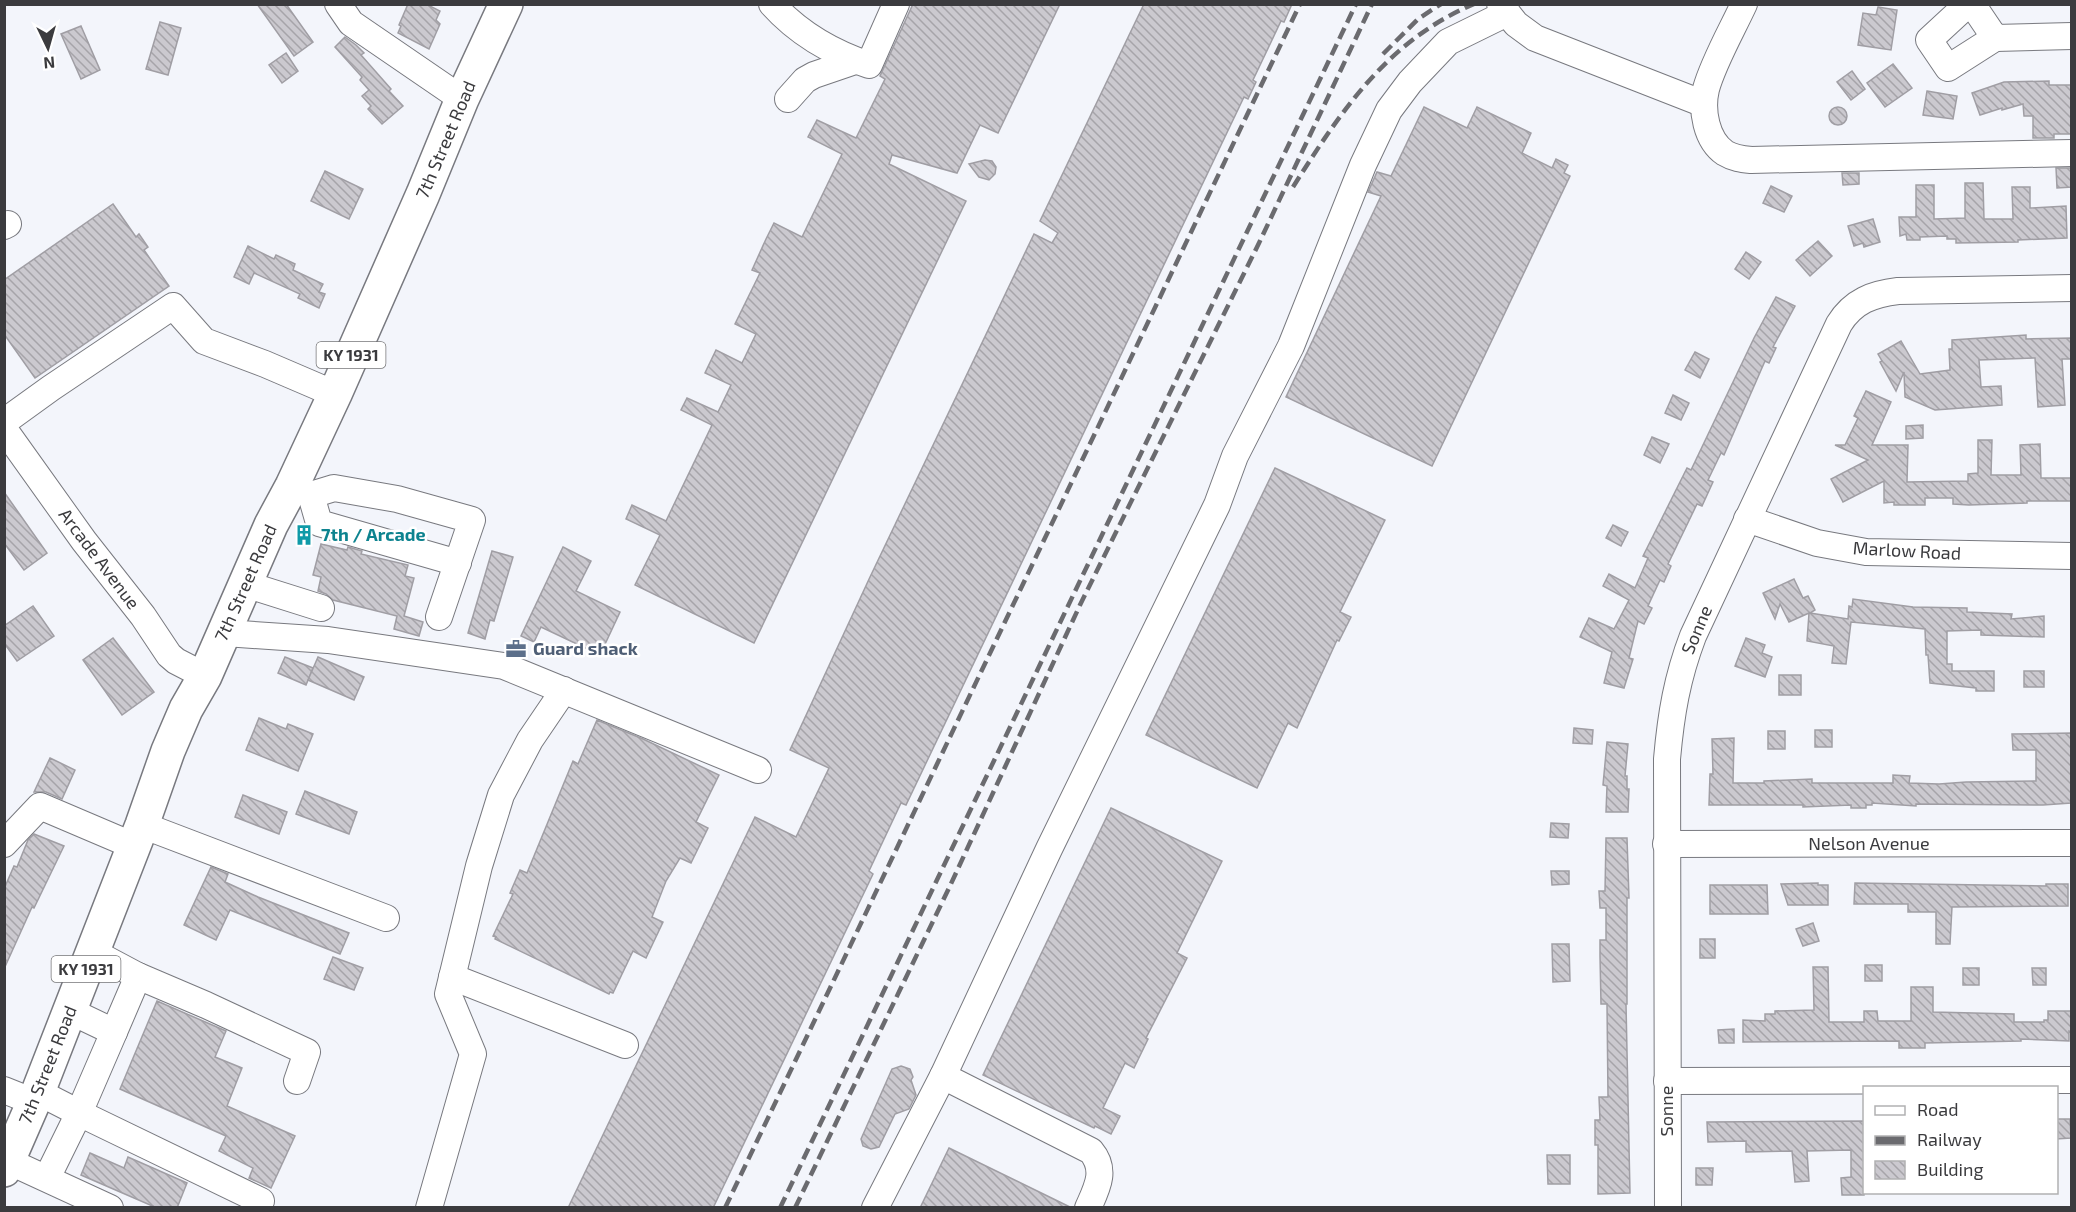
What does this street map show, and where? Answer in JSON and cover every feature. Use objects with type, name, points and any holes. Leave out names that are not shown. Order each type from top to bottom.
[{"type":"main road","name":"7th Street Road","points":[[6,1165],[26,1095],[70,1011],[186,709],[205,676],[225,633],[271,525],[302,490],[335,394],[462,99],[506,4]]},
{"type":"street","points":[[338,4],[351,23],[462,99]]},
{"type":"street","points":[[772,4],[787,21],[831,49],[868,66],[896,4]]},
{"type":"street","points":[[1744,4],[1710,77],[1705,91],[1704,104],[1707,127],[1714,141],[1724,152],[1736,158],[1751,160],[2072,153]]},
{"type":"street","points":[[1995,38],[1970,4],[1929,40],[1948,68],[1995,38],[2072,36]]},
{"type":"street","points":[[875,1208],[943,1076],[1049,849],[1217,505],[1235,456],[1291,346],[1363,165],[1389,110],[1410,81],[1448,42],[1503,9],[1516,24],[1535,38],[1704,104]]},
{"type":"street","points":[[788,99],[805,80],[855,61]]},
{"type":"street","name":"Sonne","points":[[1668,1208],[1666,759],[1673,701],[1680,669],[1693,636],[1839,324],[1844,315],[1857,303],[1871,296],[1898,291],[2072,288]]},
{"type":"street","points":[[4,422],[173,306],[204,341],[335,394]]},
{"type":"street","name":"Arcade Avenue","points":[[4,429],[84,541],[143,616],[169,655],[205,676]]},
{"type":"street","points":[[439,617],[458,563],[472,520],[397,499],[334,488],[302,490],[319,523],[458,563]]},
{"type":"street","name":"Marlow Road","points":[[1747,519],[1817,543],[1866,552],[2072,556]]},
{"type":"street","points":[[245,584],[321,608]]},
{"type":"street","points":[[225,633],[328,640],[504,666],[758,770]]},
{"type":"street","points":[[429,1208],[473,1054],[448,994],[479,866],[501,795],[530,740],[564,690]]},
{"type":"street","points":[[4,844],[40,806],[386,918]]},
{"type":"street","name":"Nelson Avenue","points":[[1666,844],[2072,843]]},
{"type":"street","points":[[93,952],[138,976],[307,1052],[297,1081]]},
{"type":"street","points":[[47,1178],[79,1113],[138,976]]},
{"type":"street","points":[[452,977],[625,1045]]},
{"type":"street","points":[[70,1011],[114,1032]]},
{"type":"street","points":[[943,1076],[1091,1151],[1100,1166],[1100,1177],[1088,1208]]},
{"type":"street","points":[[1667,1081],[2072,1080]]},
{"type":"street","points":[[26,1095],[79,1113],[261,1201],[258,1208]]},
{"type":"street","points":[[6,1165],[47,1178],[110,1208]]},
{"type":"building","points":[[257,4],[286,4],[313,42],[294,56]]},
{"type":"building","points":[[408,4],[426,4],[440,11],[436,20],[440,24],[429,49],[398,33]]},
{"type":"building","points":[[913,4],[1060,4],[998,133],[980,125],[957,173],[892,155],[889,164],[966,201],[754,643],[635,585],[660,535],[626,519],[632,505],[666,521],[712,425],[681,410],[687,398],[718,412],[731,385],[705,373],[716,350],[742,363],[756,334],[735,324],[760,273],[752,270],[766,239],[774,223],[802,237],[842,154],[808,137],[817,120],[856,138],[885,79],[880,76]]},
{"type":"building","points":[[1144,4],[1292,4],[1284,22],[1281,21],[1253,80],[1256,82],[1248,99],[1244,97],[906,805],[901,803],[869,871],[873,874],[713,1208],[568,1208],[755,817],[796,837],[829,768],[790,750],[1034,234],[1052,243],[1058,233],[1040,221]]},
{"type":"building","points":[[1878,7],[1897,10],[1891,50],[1858,45],[1863,13],[1876,15]]},
{"type":"building","points":[[160,22],[181,28],[168,75],[146,69]]},
{"type":"building","points":[[81,26],[100,70],[81,79],[61,34]]},
{"type":"building","points":[[345,37],[364,53],[361,55],[403,106],[382,124],[368,109],[371,106],[362,96],[369,90],[360,80],[362,77],[335,47]]},
{"type":"building","points":[[286,53],[298,71],[282,83],[269,65]]},
{"type":"building","points":[[1893,64],[1912,88],[1885,107],[1867,83]]},
{"type":"building","points":[[1852,71],[1865,89],[1851,100],[1837,82]]},
{"type":"building","points":[[2049,81],[2049,85],[2072,85],[2072,134],[2054,134],[2054,138],[2033,138],[2033,116],[2024,116],[2023,104],[1980,115],[1972,93],[2004,82]]},
{"type":"building","points":[[1927,91],[1957,96],[1953,119],[1923,115]]},
{"type":"building","points":[[1424,107],[1467,128],[1477,107],[1531,133],[1522,153],[1552,168],[1556,159],[1568,165],[1564,173],[1570,176],[1432,466],[1286,397],[1381,196],[1368,192],[1377,172],[1391,176]]},
{"type":"building","points":[[1838,107],[1844,110],[1847,116],[1844,122],[1838,125],[1832,122],[1829,116],[1832,110]]},
{"type":"building","points":[[985,160],[992,161],[996,167],[995,174],[989,180],[979,177],[969,164]]},
{"type":"building","points":[[2056,168],[2072,168],[2072,187],[2057,188]]},
{"type":"building","points":[[325,171],[363,189],[349,219],[311,201]]},
{"type":"building","points":[[1842,173],[1859,173],[1859,184],[1843,185]]},
{"type":"building","points":[[1965,183],[1983,183],[1984,219],[2013,219],[2012,187],[2030,187],[2030,208],[2066,206],[2067,238],[1956,243],[1956,239],[1947,239],[1947,236],[1907,240],[1906,234],[1900,236],[1899,217],[1916,217],[1916,185],[1934,185],[1934,219],[1965,218]]},
{"type":"building","points":[[1771,186],[1792,196],[1784,212],[1763,203]]},
{"type":"building","points":[[113,204],[136,237],[139,234],[148,247],[144,250],[169,286],[35,378],[4,334],[4,280]]},
{"type":"building","points":[[1873,219],[1880,242],[1864,247],[1863,243],[1854,246],[1848,226]]},
{"type":"building","points":[[1818,241],[1832,256],[1810,276],[1796,260]]},
{"type":"building","points":[[248,246],[274,259],[276,255],[295,264],[293,270],[323,284],[319,292],[325,294],[319,308],[298,298],[300,294],[254,273],[249,284],[234,277]]},
{"type":"building","points":[[1746,252],[1761,262],[1749,279],[1735,269]]},
{"type":"building","points":[[1776,297],[1795,306],[1773,347],[1776,348],[1769,363],[1765,361],[1724,455],[1721,453],[1708,480],[1713,482],[1702,506],[1697,504],[1668,564],[1671,566],[1664,582],[1660,580],[1648,606],[1652,608],[1644,624],[1638,621],[1629,658],[1633,659],[1624,688],[1604,683],[1612,652],[1580,637],[1589,618],[1614,629],[1629,600],[1603,586],[1609,574],[1635,588],[1648,558],[1643,556],[1687,468],[1691,470]]},
{"type":"building","points":[[2026,335],[2026,339],[2072,338],[2072,359],[2062,359],[2065,405],[2038,407],[2035,358],[1979,360],[1981,387],[2001,386],[2002,405],[1935,410],[1905,397],[1904,372],[1896,391],[1878,354],[1901,341],[1920,374],[1950,370],[1949,349],[1952,349],[1952,340]]},
{"type":"building","points":[[1695,352],[1709,359],[1700,378],[1685,370]]},
{"type":"building","points":[[1866,391],[1891,402],[1872,445],[1908,445],[1907,482],[1968,481],[1968,474],[1978,473],[1978,440],[1992,440],[1991,475],[2021,475],[2020,445],[2040,444],[2041,478],[2072,478],[2072,501],[1969,505],[1953,504],[1953,498],[1925,498],[1925,505],[1894,505],[1894,502],[1884,503],[1884,481],[1843,502],[1831,479],[1868,460],[1835,445],[1845,445],[1858,418],[1854,416]]},
{"type":"building","points":[[1673,395],[1689,403],[1681,420],[1665,413]]},
{"type":"building","points":[[1923,425],[1923,438],[1906,439],[1906,426]]},
{"type":"building","points":[[1652,437],[1669,444],[1660,463],[1644,455]]},
{"type":"building","points":[[1275,468],[1385,520],[1340,612],[1351,617],[1339,641],[1337,640],[1297,728],[1288,723],[1257,788],[1146,735]]},
{"type":"building","points":[[4,492],[47,553],[24,570],[4,543]]},
{"type":"building","points":[[1613,525],[1628,532],[1621,546],[1606,538]]},
{"type":"building","points":[[321,544],[347,550],[348,547],[362,551],[361,554],[408,565],[405,576],[414,578],[404,616],[423,622],[419,636],[394,629],[397,616],[333,600],[318,591],[321,577],[313,575]]},
{"type":"building","points":[[563,547],[591,561],[576,591],[620,612],[600,655],[541,627],[534,642],[521,636]]},
{"type":"building","points":[[492,551],[513,557],[494,621],[490,620],[485,639],[468,633]]},
{"type":"building","points":[[1794,579],[1803,598],[1808,596],[1815,610],[1810,613],[1848,619],[1849,606],[1852,607],[1853,599],[1913,607],[1967,608],[1967,612],[2012,614],[2011,619],[2044,616],[2044,637],[1981,635],[1981,630],[1947,631],[1947,664],[1952,664],[1952,671],[1994,671],[1994,691],[1976,691],[1976,688],[1930,683],[1925,629],[1851,622],[1846,664],[1832,663],[1834,646],[1807,641],[1809,613],[1789,622],[1780,604],[1775,619],[1763,593]]},
{"type":"building","points":[[33,606],[54,636],[17,661],[4,643],[4,626]]},
{"type":"building","points":[[113,638],[154,692],[122,715],[83,660]]},
{"type":"building","points":[[1746,638],[1765,645],[1762,653],[1772,657],[1765,677],[1735,666]]},
{"type":"building","points":[[285,657],[313,668],[306,685],[278,673]]},
{"type":"building","points":[[318,657],[364,677],[354,700],[308,680]]},
{"type":"building","points":[[2024,671],[2044,671],[2044,687],[2024,687]]},
{"type":"building","points":[[1779,675],[1801,675],[1801,695],[1779,695]]},
{"type":"building","points":[[259,718],[286,729],[288,724],[313,734],[298,771],[246,750]]},
{"type":"building","points":[[597,720],[719,775],[696,822],[708,828],[691,863],[680,858],[666,881],[652,917],[663,922],[646,958],[633,951],[613,993],[609,994],[493,936],[513,894],[510,893],[520,870],[527,873],[573,761],[578,764]]},
{"type":"building","points":[[1574,728],[1593,730],[1592,744],[1573,743]]},
{"type":"building","points":[[1815,730],[1832,730],[1832,747],[1815,747]]},
{"type":"building","points":[[1768,731],[1785,731],[1785,749],[1768,749]]},
{"type":"building","points":[[2071,733],[2071,803],[2043,805],[1916,804],[1916,806],[1872,803],[1872,805],[1866,805],[1866,808],[1851,808],[1851,805],[1803,807],[1803,805],[1709,805],[1710,774],[1713,774],[1712,739],[1734,738],[1733,783],[1812,779],[1812,783],[1893,783],[1893,775],[1910,776],[1909,783],[1939,784],[2036,781],[2036,750],[2013,750],[2012,734]]},
{"type":"building","points":[[1607,742],[1628,744],[1625,776],[1627,776],[1627,789],[1629,789],[1628,812],[1606,812],[1607,786],[1603,785]]},
{"type":"building","points":[[50,758],[75,770],[62,799],[46,792],[34,792]]},
{"type":"building","points":[[305,791],[357,812],[349,834],[296,814]]},
{"type":"building","points":[[243,795],[287,812],[279,834],[235,817]]},
{"type":"building","points":[[1111,808],[1222,861],[1177,953],[1187,958],[1146,1038],[1148,1039],[1134,1068],[1125,1063],[1103,1108],[1120,1116],[1111,1134],[983,1075]]},
{"type":"building","points":[[1551,823],[1569,824],[1568,838],[1550,837]]},
{"type":"building","points":[[34,834],[64,846],[34,908],[32,907],[4,969],[4,889],[14,866],[17,867],[28,840]]},
{"type":"building","points":[[1606,838],[1627,838],[1629,898],[1627,898],[1626,1004],[1630,1193],[1598,1194],[1598,1145],[1595,1145],[1595,1120],[1600,1120],[1599,1097],[1608,1097],[1607,1004],[1601,1004],[1600,956],[1600,940],[1606,940],[1606,908],[1600,908],[1599,891],[1605,891]]},
{"type":"building","points":[[211,867],[228,874],[225,882],[349,933],[340,954],[230,910],[216,940],[184,925]]},
{"type":"building","points":[[1551,871],[1569,871],[1569,884],[1552,885]]},
{"type":"building","points":[[1818,883],[1818,885],[1828,885],[1828,905],[1788,905],[1781,884]]},
{"type":"building","points":[[1855,883],[2046,886],[2046,884],[2068,884],[2068,906],[1952,907],[1950,944],[1936,944],[1936,912],[1908,912],[1908,904],[1854,904]]},
{"type":"building","points":[[1710,885],[1767,885],[1768,914],[1710,914]]},
{"type":"building","points":[[1813,923],[1819,941],[1803,946],[1796,929]]},
{"type":"building","points":[[1700,939],[1715,939],[1715,958],[1700,958]]},
{"type":"building","points":[[1552,944],[1569,944],[1570,981],[1553,982]]},
{"type":"building","points":[[333,957],[363,968],[354,990],[324,979]]},
{"type":"building","points":[[1865,965],[1882,965],[1882,981],[1865,981]]},
{"type":"building","points":[[1813,967],[1828,967],[1829,1022],[1864,1022],[1864,1011],[1877,1011],[1878,1021],[1911,1021],[1911,987],[1933,987],[1933,1012],[2014,1014],[2014,1022],[2044,1022],[2048,1020],[2048,1011],[2072,1011],[2072,1032],[2069,1031],[2069,1041],[2021,1039],[2021,1041],[1925,1043],[1925,1048],[1899,1048],[1899,1041],[1743,1042],[1743,1020],[1765,1021],[1765,1014],[1775,1014],[1775,1011],[1814,1010]]},
{"type":"building","points":[[1963,968],[1979,968],[1979,985],[1963,985]]},
{"type":"building","points":[[2032,968],[2046,968],[2046,985],[2033,985]]},
{"type":"building","points":[[157,1001],[226,1031],[215,1057],[242,1068],[227,1106],[295,1136],[271,1188],[249,1178],[253,1168],[219,1151],[226,1136],[120,1089]]},
{"type":"building","points":[[1734,1029],[1734,1043],[1719,1043],[1718,1030]]},
{"type":"building","points":[[901,1066],[910,1069],[916,1095],[909,1109],[895,1114],[879,1147],[871,1149],[863,1146],[861,1139],[892,1069]]},
{"type":"building","points":[[2058,1119],[2070,1119],[2071,1138],[2058,1139]]},
{"type":"building","points":[[1863,1121],[1864,1195],[1842,1195],[1841,1178],[1851,1177],[1851,1150],[1807,1151],[1809,1181],[1795,1182],[1792,1151],[1746,1152],[1746,1141],[1708,1142],[1707,1122]]},
{"type":"building","points":[[949,1148],[1072,1208],[920,1208]]},
{"type":"building","points":[[90,1153],[124,1168],[128,1157],[187,1183],[177,1208],[157,1208],[81,1175]]},
{"type":"building","points":[[1547,1155],[1570,1155],[1570,1184],[1548,1184]]},
{"type":"building","points":[[1696,1168],[1713,1168],[1712,1185],[1696,1185]]},
{"type":"railway","points":[[725,1208],[1300,4]]},
{"type":"railway","points":[[780,1208],[1356,4]]},
{"type":"railway","points":[[795,1208],[949,888],[1080,605],[1259,243],[1372,4]]},
{"type":"railway","points":[[1383,54],[1418,19],[1441,4]]},
{"type":"railway","points":[[1293,187],[1329,131],[1369,80],[1416,37],[1474,4]]},
{"type":"place","name":"7th / Arcade","points":[[304,535]]},
{"type":"place","name":"Guard shack","points":[[516,649]]}]
